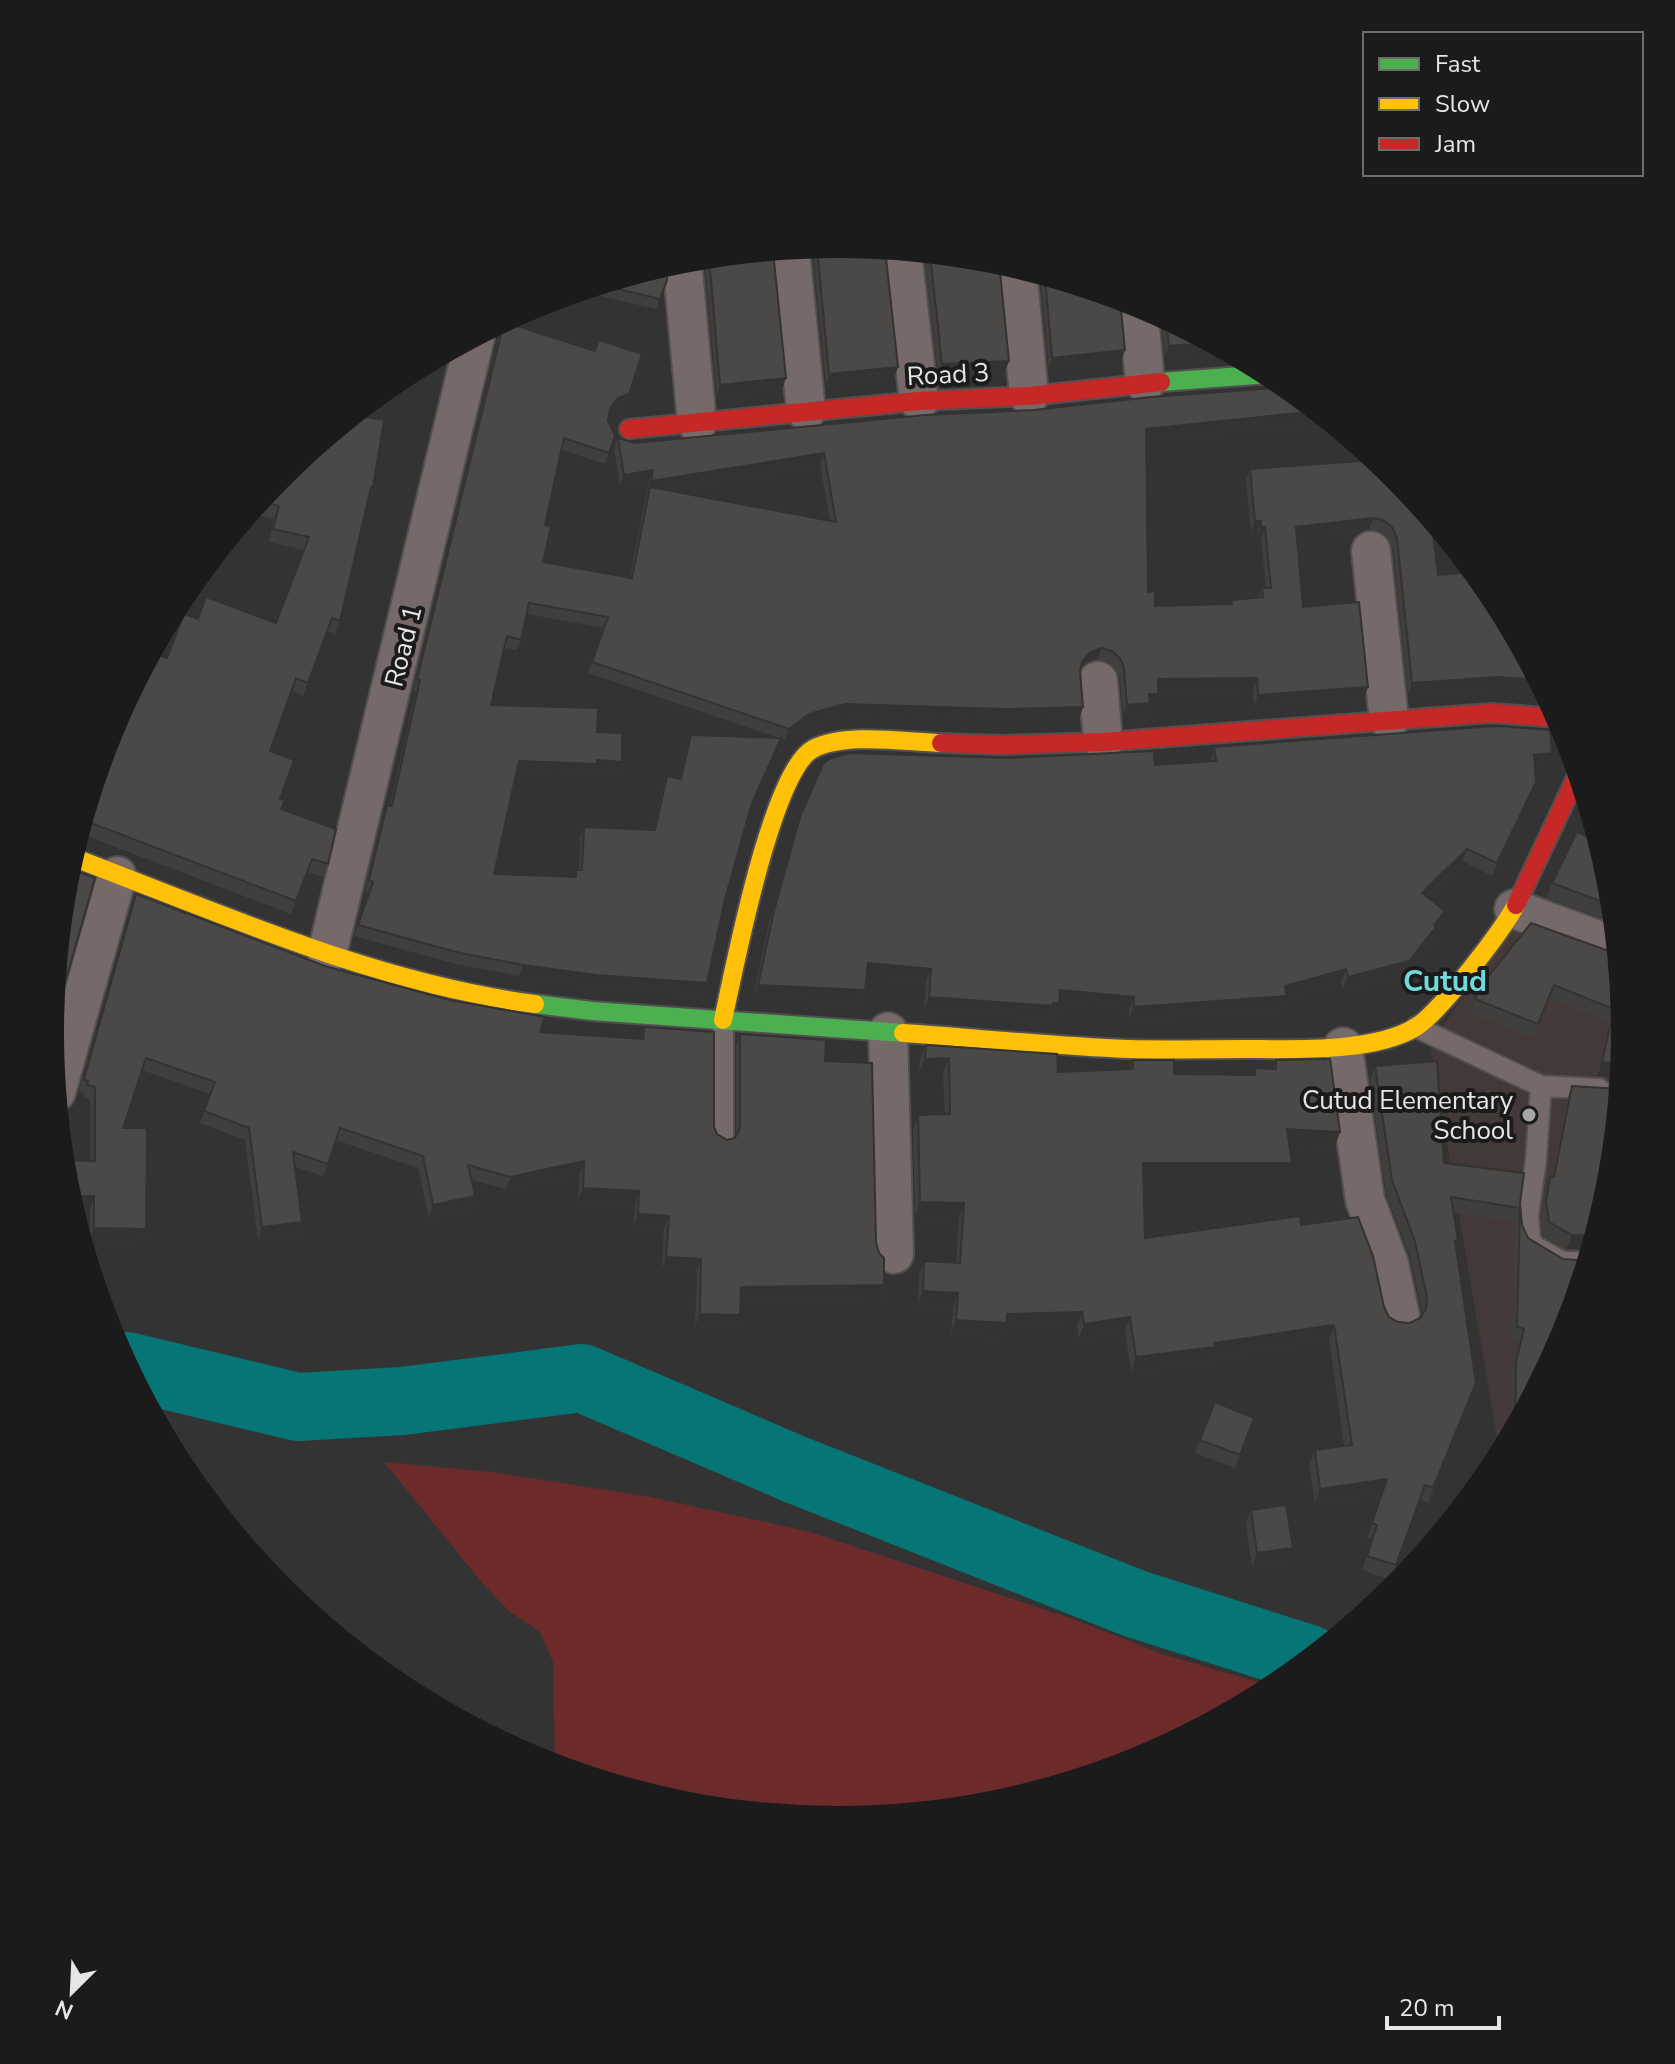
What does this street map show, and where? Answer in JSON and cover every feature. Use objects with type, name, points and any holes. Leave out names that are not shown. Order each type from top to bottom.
[{"type":"street","points":[[791,260],[806,411]]},
{"type":"street","points":[[903,262],[919,401]]},
{"type":"street","points":[[683,274],[697,423]]},
{"type":"street","points":[[1018,280],[1029,396]]},
{"type":"street","points":[[1139,319],[1145,383]]},
{"type":"street","name":"Road 1","points":[[327,954],[470,352]]},
{"type":"street","name":"Road 3","points":[[629,429],[919,401],[1029,396],[1240,372]]},
{"type":"street","points":[[1371,551],[1389,720]]},
{"type":"street","points":[[1098,681],[1103,742]]},
{"type":"street","points":[[723,1020],[745,917],[772,821],[798,762],[812,749],[841,740],[1002,745],[1103,742],[1491,713],[1543,717]]},
{"type":"street","points":[[83,862],[327,954],[450,988],[515,1001],[592,1011],[1127,1049],[1343,1047],[1391,1037],[1416,1027],[1450,991],[1497,935],[1514,909],[1571,788]]},
{"type":"street","points":[[65,1060],[117,876]]},
{"type":"street","points":[[1514,909],[1605,943]]},
{"type":"street","points":[[888,1032],[894,1254]]},
{"type":"street","points":[[1343,1047],[1365,1200],[1389,1264],[1400,1316]]},
{"type":"lane","points":[[723,1020],[723,1139]]},
{"type":"lane","points":[[1416,1027],[1541,1086],[1608,1089]]},
{"type":"lane","points":[[1541,1086],[1528,1216],[1530,1238],[1534,1246],[1563,1262],[1576,1262]]},
{"type":"shaded area","name":"Cutud Elementary School","points":[[1521,917],[1610,1016],[1604,1133],[1585,1232],[1552,1328],[1497,1436],[1430,1044]]},
{"type":"shaded area","points":[[384,1462],[492,1472],[650,1497],[807,1531],[1070,1618],[1165,1655],[1256,1682],[1180,1726],[1134,1747],[1038,1779],[988,1791],[888,1804],[838,1806],[737,1799],[637,1779],[555,1752],[553,1662],[540,1632],[509,1611],[484,1585]]},
{"type":"building","points":[[818,259],[886,260],[898,367],[829,374]]},
{"type":"building","points":[[774,261],[786,378],[720,385],[710,269]]},
{"type":"building","points":[[931,264],[1000,276],[1009,361],[942,364]]},
{"type":"building","points":[[667,278],[660,299],[621,290]]},
{"type":"building","points":[[1046,287],[1121,313],[1125,350],[1052,358]]},
{"type":"building","points":[[519,327],[595,351],[599,340],[642,354],[629,394],[618,398],[610,409],[608,421],[615,435],[609,453],[564,438],[545,525],[551,527],[543,562],[632,578],[650,487],[836,522],[824,453],[651,481],[653,470],[624,475],[618,438],[635,443],[925,415],[1034,410],[1266,389],[1301,413],[1146,429],[1148,592],[1155,591],[1155,606],[1232,604],[1231,600],[1263,597],[1262,588],[1271,588],[1265,527],[1261,527],[1261,521],[1255,521],[1250,469],[1359,461],[1434,540],[1438,575],[1460,573],[1481,602],[1525,679],[1497,677],[1412,683],[1397,538],[1392,527],[1383,520],[1373,518],[1296,527],[1303,607],[1359,602],[1368,687],[1258,695],[1257,678],[1158,679],[1158,694],[1149,694],[1150,703],[1127,705],[1124,668],[1120,658],[1112,651],[1101,648],[1089,653],[1082,662],[1083,707],[1006,709],[845,704],[809,714],[789,729],[592,662],[608,617],[529,603],[521,640],[507,636],[491,705],[598,708],[597,732],[622,733],[622,762],[519,761],[494,874],[576,877],[576,870],[582,870],[584,827],[655,830],[667,776],[681,779],[691,735],[781,738],[752,803],[725,899],[707,983],[596,975],[523,965],[460,953],[358,925],[373,882],[369,880],[387,805],[392,806],[420,680],[417,680],[501,335]]},
{"type":"building","points":[[1167,332],[1192,344],[1169,346]]},
{"type":"building","points":[[368,417],[384,420],[373,487],[340,621],[332,618],[308,683],[296,678],[270,751],[294,760],[280,799],[285,800],[281,809],[336,829],[328,864],[312,859],[296,901],[93,824],[123,736],[162,656],[167,658],[186,615],[198,619],[206,597],[276,623],[309,537],[273,529],[279,506],[273,504],[327,450]]},
{"type":"building","points":[[1496,726],[1549,730],[1552,753],[1534,755],[1536,782],[1497,863],[1467,849],[1422,893],[1445,911],[1409,961],[1348,977],[1346,969],[1285,986],[1286,996],[1134,1007],[1134,997],[1060,990],[1059,1003],[1053,1003],[1053,1006],[929,997],[931,969],[868,963],[865,990],[758,985],[774,911],[800,817],[823,764],[829,759],[849,753],[1007,758],[1154,751],[1155,765],[1216,761],[1214,747]]},
{"type":"building","points":[[1577,832],[1586,836],[1599,901],[1552,883]]},
{"type":"building","points":[[81,873],[95,878],[66,978]]},
{"type":"building","points":[[136,894],[325,966],[449,1000],[545,1017],[540,1032],[643,1039],[644,1027],[714,1032],[714,1127],[717,1134],[727,1140],[735,1138],[740,1128],[740,1034],[826,1040],[825,1061],[872,1063],[876,1242],[884,1258],[884,1285],[741,1287],[740,1315],[700,1314],[701,1259],[666,1257],[669,1216],[638,1214],[639,1191],[583,1188],[584,1161],[510,1177],[468,1165],[475,1196],[433,1205],[423,1156],[340,1128],[328,1164],[293,1152],[302,1222],[262,1227],[249,1128],[204,1111],[215,1082],[146,1058],[123,1128],[147,1128],[146,1229],[94,1228],[94,1196],[82,1196],[75,1160],[95,1161],[95,1087],[87,1085],[88,1081],[84,1079]]},
{"type":"building","points":[[1531,923],[1606,950],[1610,1007],[1554,985],[1538,1024],[1475,999],[1480,987]]},
{"type":"building","points":[[1611,1024],[1610,1063],[1602,1062]]},
{"type":"building","points":[[926,1045],[1057,1054],[1058,1072],[1133,1069],[1133,1060],[1174,1060],[1174,1074],[1255,1075],[1255,1068],[1276,1069],[1276,1060],[1330,1059],[1340,1132],[1287,1129],[1292,1163],[1143,1163],[1145,1238],[1300,1216],[1301,1225],[1358,1217],[1373,1256],[1384,1307],[1389,1317],[1410,1323],[1420,1318],[1426,1309],[1427,1297],[1415,1242],[1392,1180],[1375,1066],[1437,1061],[1444,1163],[1524,1173],[1520,1203],[1522,1225],[1528,1238],[1563,1259],[1576,1260],[1552,1328],[1515,1403],[1516,1362],[1524,1329],[1517,1327],[1520,1208],[1451,1197],[1476,1383],[1433,1488],[1425,1485],[1396,1565],[1367,1556],[1377,1525],[1372,1523],[1387,1479],[1320,1489],[1315,1450],[1352,1445],[1334,1325],[1214,1343],[1215,1347],[1136,1357],[1130,1317],[1084,1324],[1082,1312],[1007,1314],[1007,1323],[956,1320],[958,1293],[923,1291],[924,1261],[960,1263],[964,1203],[920,1202],[918,1115],[950,1114],[949,1058],[925,1059]]},
{"type":"building","points":[[1572,1086],[1608,1088],[1596,1183],[1584,1236],[1572,1235],[1549,1222],[1546,1202],[1550,1177],[1554,1177]]},
{"type":"building","points":[[1215,1402],[1254,1418],[1240,1455],[1200,1440]]},
{"type":"building","points":[[1286,1505],[1293,1548],[1257,1553],[1251,1510]]},
{"type":"waterway","points":[[142,1370],[298,1407],[402,1401],[582,1378],[794,1469],[1136,1604],[1296,1655]]},
{"type":"traffic: fast","points":[[1161,382],[1246,376]]},
{"type":"traffic: fast","points":[[535,1004],[592,1011],[903,1033]]},
{"type":"traffic: slow","points":[[723,1020],[769,831],[783,793],[798,765],[813,749],[841,741],[876,739],[941,743]]},
{"type":"traffic: slow","points":[[83,861],[242,923],[358,963],[475,994],[535,1004]]},
{"type":"traffic: slow","points":[[903,1033],[1142,1049],[1308,1049],[1378,1041],[1399,1035],[1427,1018],[1470,970],[1516,905]]},
{"type":"traffic: jam","points":[[629,429],[1161,382]]},
{"type":"traffic: jam","points":[[941,743],[1103,742],[1491,713],[1543,717]]},
{"type":"traffic: jam","points":[[1516,905],[1571,788]]},
{"type":"place","name":"Cutud Elementary School","points":[[1529,1115]]},
{"type":"district","name":"Cutud","points":[[1445,981]]}]
